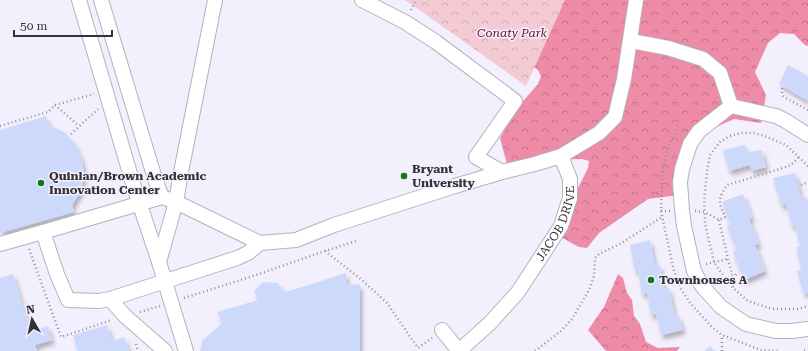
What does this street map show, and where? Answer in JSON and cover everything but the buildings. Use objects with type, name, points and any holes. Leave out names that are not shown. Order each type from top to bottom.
[{"type":"street","points":[[79,0],[186,351]]},
{"type":"street","points":[[101,0],[156,182],[162,196]]},
{"type":"street","points":[[159,262],[176,202],[215,0]]},
{"type":"street","points":[[362,0],[405,22],[436,42],[516,101],[476,158],[502,172]]},
{"type":"street","points":[[0,244],[162,196],[260,243],[296,240],[334,225],[502,172],[561,156],[599,133],[615,116],[631,41],[636,0]]},
{"type":"street","points":[[631,41],[668,48],[702,59],[720,74],[731,106]]},
{"type":"street","points":[[731,106],[776,116],[808,135]]},
{"type":"street","points":[[731,106],[699,131],[690,144],[682,169],[680,182],[682,210],[694,271],[702,286],[721,308],[746,324],[776,331],[808,329]]},
{"type":"street","name":"JACOB DRIVE","points":[[459,351],[490,323],[518,292],[561,226],[570,198],[570,179],[561,156]]},
{"type":"street","points":[[43,232],[68,300],[100,301],[110,299],[237,258],[248,253],[260,243]]},
{"type":"street","points":[[110,299],[125,316],[165,351]]},
{"type":"street","points":[[442,330],[459,351]]},
{"type":"path","points":[[782,88],[782,94],[784,97],[808,110]]},
{"type":"path","points":[[0,126],[48,112],[55,105],[107,94]]},
{"type":"path","points":[[71,134],[107,94]]},
{"type":"path","points":[[55,105],[79,126]]},
{"type":"path","points":[[808,166],[786,145],[765,136],[754,133],[742,133],[730,136],[720,142],[710,155],[704,203],[705,224],[714,262],[732,288],[748,300],[772,309],[798,309],[808,306]]},
{"type":"path","points":[[719,220],[725,217],[719,205],[720,196],[727,185],[786,167],[791,165],[799,157]]},
{"type":"path","points":[[801,185],[808,182]]},
{"type":"path","points":[[705,212],[719,220],[733,278],[732,288]]},
{"type":"path","points":[[534,351],[561,331],[572,319],[589,290],[594,276],[595,258],[599,254],[620,244],[662,217]]},
{"type":"path","points":[[325,251],[363,281],[387,303],[418,348],[432,338],[435,342]]},
{"type":"path","points":[[733,278],[738,272]]},
{"type":"path","points":[[722,335],[722,351]]},
{"type":"path","points":[[804,351],[808,350]]},
{"type":"green space","name":"Conaty Park","points":[[404,0],[565,0],[526,86]]},
{"type":"green space","points":[[563,0],[808,0],[808,46],[794,34],[780,33],[768,43],[755,72],[766,95],[761,123],[734,119],[705,132],[689,153],[679,195],[648,199],[599,233],[587,248],[579,247],[555,234],[588,168],[589,161],[582,159],[535,160],[508,168],[500,138],[517,108],[538,84],[541,76],[538,70],[508,48]]},
{"type":"green space","points":[[618,274],[623,278],[627,293],[632,300],[634,316],[640,324],[646,342],[658,348],[680,347],[677,351],[606,351],[588,330],[604,307]]},
{"type":"place","name":"Bryant University","points":[[404,176]]},
{"type":"place","name":"Quinlan/Brown Academic Innovation Center","points":[[41,183]]},
{"type":"place","name":"Townhouses A","points":[[651,280]]}]
